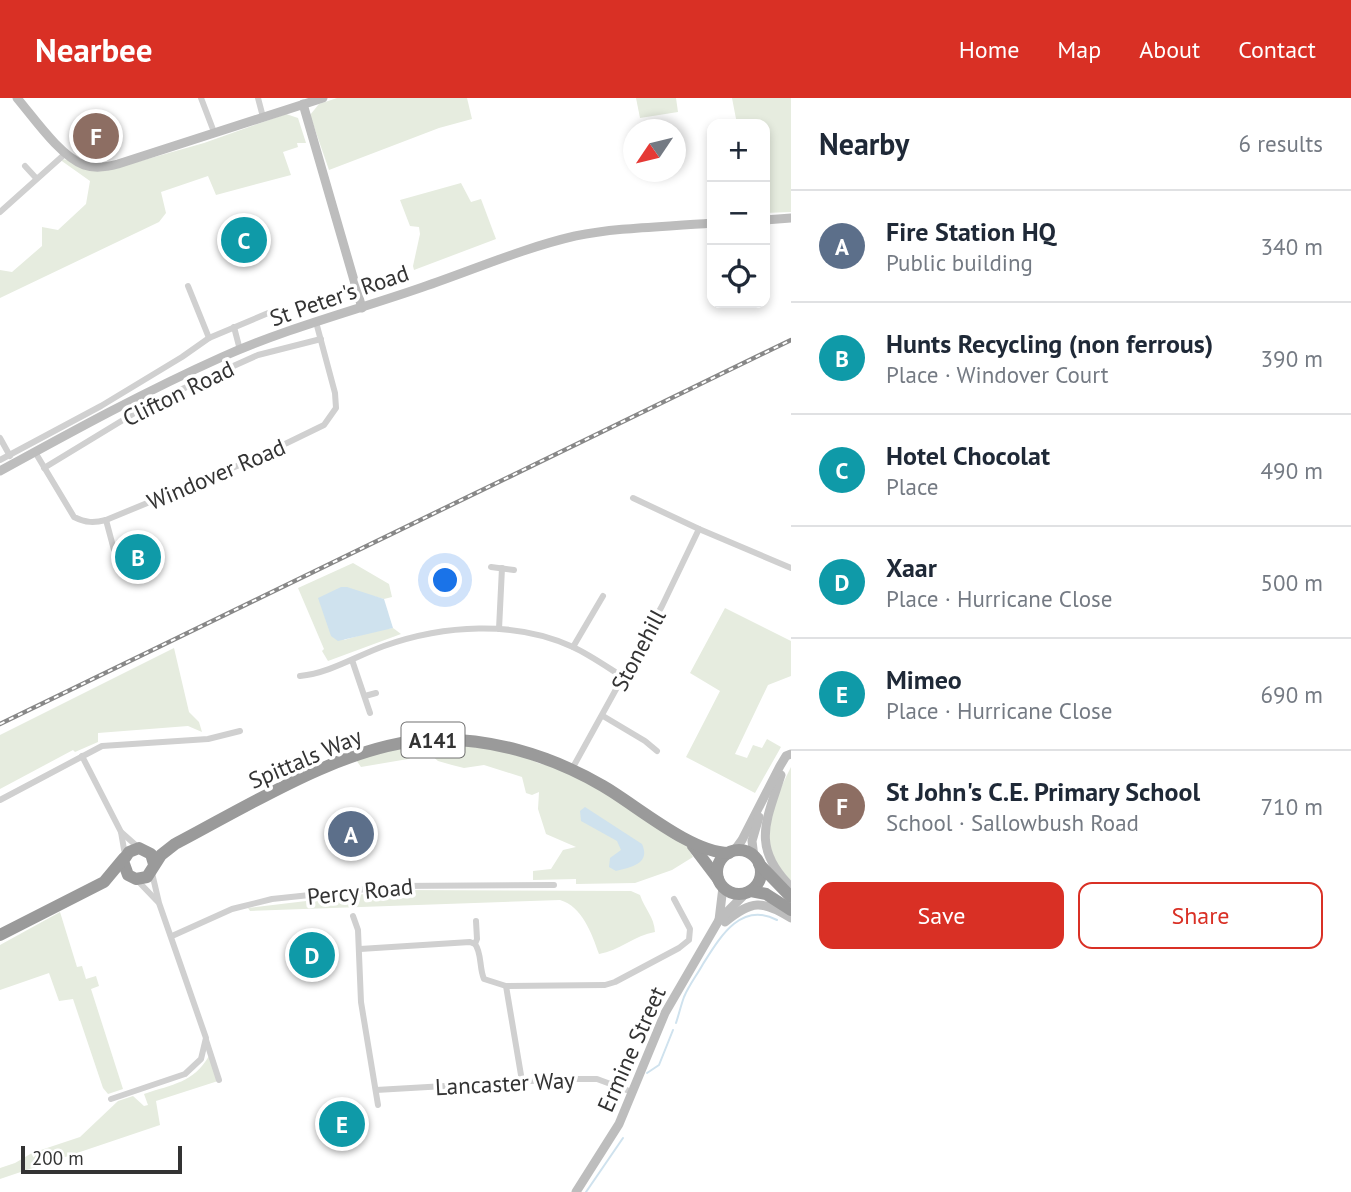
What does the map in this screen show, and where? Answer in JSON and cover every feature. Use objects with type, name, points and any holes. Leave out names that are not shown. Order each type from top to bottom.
[{"type":"highway","name":"Spittals Way","points":[[175,844],[328,767],[383,748],[423,740],[471,742],[522,751],[572,769],[688,841],[715,852],[731,852]]},
{"type":"highway","name":"Spittals Way","points":[[688,841],[705,859],[721,883]]},
{"type":"highway","name":"A141","points":[[104,882],[134,849],[175,844]]},
{"type":"highway","name":"A141","points":[[0,935],[104,882],[147,877],[175,844]]},
{"type":"highway","points":[[143,849],[153,867]]},
{"type":"highway","points":[[791,897],[748,853],[731,852],[719,864],[721,883],[734,894],[766,894],[791,910]]},
{"type":"highway","points":[[125,857],[125,870],[135,879]]},
{"type":"highway","points":[[748,892],[759,882],[761,870],[757,860]]},
{"type":"street","points":[[17,98],[66,153],[85,165],[102,167],[323,98]]},
{"type":"street","points":[[201,98],[214,132]]},
{"type":"street","points":[[258,98],[263,117]]},
{"type":"street","points":[[303,104],[362,308]]},
{"type":"street","points":[[0,212],[66,153]]},
{"type":"street","points":[[25,166],[36,178]]},
{"type":"street","points":[[770,220],[791,218]]},
{"type":"street","name":"St Peter's Road","points":[[0,471],[145,393],[240,349],[316,322],[513,254],[574,237],[605,231],[707,223]]},
{"type":"street","points":[[188,286],[209,338]]},
{"type":"street","points":[[0,460],[158,373],[209,338],[273,311]]},
{"type":"street","name":"Windover Road","points":[[35,452],[74,517],[82,522],[93,523],[254,459],[324,425],[334,414],[337,401],[316,322]]},
{"type":"street","points":[[234,327],[240,349]]},
{"type":"street","name":"Clifton Road","points":[[44,468],[151,403],[258,355],[321,339]]},
{"type":"street","points":[[0,438],[10,456]]},
{"type":"street","points":[[633,498],[791,568]]},
{"type":"street","points":[[106,520],[114,550]]},
{"type":"street","name":"Stonehill","points":[[572,769],[662,606],[699,529]]},
{"type":"street","points":[[491,567],[514,570]]},
{"type":"street","points":[[499,629],[502,568]]},
{"type":"street","points":[[572,647],[603,596]]},
{"type":"street","points":[[300,677],[317,675],[369,651],[409,638],[452,630],[499,629],[534,634],[572,647],[624,677]]},
{"type":"street","points":[[352,660],[370,713]]},
{"type":"street","points":[[365,696],[376,692]]},
{"type":"street","points":[[603,716],[646,741],[657,751]]},
{"type":"street","points":[[0,800],[102,746],[208,739],[240,731]]},
{"type":"street","points":[[646,741],[651,733]]},
{"type":"street","points":[[757,860],[754,831],[791,755]]},
{"type":"street","points":[[731,852],[742,840],[786,756],[791,755]]},
{"type":"street","points":[[82,756],[121,832],[125,857]]},
{"type":"street","points":[[781,775],[764,835],[769,859],[791,887]]},
{"type":"street","points":[[121,832],[143,849]]},
{"type":"street","points":[[153,867],[159,903],[219,1080]]},
{"type":"street","points":[[135,879],[159,903]]},
{"type":"street","name":"Ermine Street","points":[[719,920],[721,883]]},
{"type":"street","name":"Percy Road","points":[[172,936],[232,909],[272,900],[395,886],[554,885]]},
{"type":"street","name":"Ermine Street","points":[[576,1192],[619,1124],[665,1013],[719,920],[748,892]]},
{"type":"street","points":[[360,949],[460,942],[475,944],[478,948],[484,979],[506,985],[592,985],[615,982],[689,940],[690,929],[674,899]]},
{"type":"street","points":[[714,929],[751,905],[770,906],[791,918]]},
{"type":"street","points":[[353,916],[360,949],[361,1002],[378,1104]]},
{"type":"street","points":[[475,944],[476,921]]},
{"type":"street","points":[[506,985],[522,1081]]},
{"type":"street","points":[[111,1099],[185,1074],[201,1059],[206,1038]]},
{"type":"street","name":"Lancaster Way","points":[[376,1090],[597,1079],[632,1092]]},
{"type":"shaded area","points":[[337,98],[467,98],[472,119],[439,128],[329,170],[310,115],[319,104]]},
{"type":"shaded area","points":[[636,98],[676,98],[678,112],[640,118]]},
{"type":"shaded area","points":[[732,98],[791,98],[791,212],[770,213],[770,119],[736,119]]},
{"type":"shaded area","points":[[286,114],[298,118],[306,143],[297,143],[298,147],[283,152],[291,175],[216,195],[208,176],[161,192],[166,213],[159,222],[0,298],[0,270],[12,272],[42,246],[42,227],[58,230],[86,204],[90,181],[59,159],[105,171],[204,143]]},
{"type":"shaded area","points":[[461,183],[471,202],[481,199],[496,239],[414,270],[419,227],[410,226],[400,200]]},
{"type":"shaded area","points":[[353,563],[389,584],[392,597],[384,599],[365,594],[344,640],[393,628],[401,634],[328,661],[298,588]]},
{"type":"shaded area","points":[[725,608],[791,641],[791,676],[768,685],[735,754],[747,758],[753,745],[762,748],[767,739],[781,747],[755,793],[686,757],[720,691],[690,673]]},
{"type":"shaded area","points":[[174,648],[189,712],[199,722],[202,732],[188,726],[98,733],[98,742],[75,752],[73,750],[0,789],[0,735]]},
{"type":"shaded area","points":[[453,744],[517,753],[538,763],[573,772],[686,845],[693,857],[672,870],[635,883],[576,884],[576,879],[533,880],[533,871],[551,869],[563,850],[576,847],[546,834],[538,809],[539,792],[532,795],[526,793],[522,777],[484,765],[464,768],[438,761],[431,755],[421,754],[408,759],[361,767],[354,757],[384,747]]},
{"type":"shaded area","points":[[791,767],[791,881],[772,853],[769,826],[777,798]]},
{"type":"shaded area","points":[[398,890],[631,891],[640,895],[655,932],[599,954],[580,914],[568,903],[560,900],[250,911],[248,908]]},
{"type":"shaded area","points":[[60,912],[77,967],[82,966],[86,979],[96,976],[99,986],[91,989],[123,1089],[108,1094],[103,1088],[73,999],[59,1001],[49,973],[0,990],[0,945]]},
{"type":"shaded area","points":[[209,1056],[218,1081],[156,1101],[160,1125],[0,1179],[0,1168],[32,1153],[80,1137],[118,1101],[133,1096],[144,1106],[148,1105],[144,1094],[189,1077]]},
{"type":"water","points":[[341,587],[384,599],[393,628],[338,641],[331,636],[318,598]]},
{"type":"water","points":[[585,807],[642,844],[642,860],[616,871],[609,867],[610,858],[621,850],[617,841],[581,821],[580,811]]},
{"type":"waterway","points":[[676,1023],[688,988],[724,933],[742,918],[753,915],[764,915],[777,920]]},
{"type":"waterway","points":[[647,1073],[659,1065],[673,1030]]},
{"type":"waterway","points":[[586,1192],[623,1138]]},
{"type":"railway","points":[[0,724],[791,340]]},
{"type":"place","name":"St John's C.E. Primary School","points":[[96,136]]},
{"type":"place","name":"Hotel Chocolat","points":[[244,240]]},
{"type":"place","name":"Hunts Recycling (non ferrous)","points":[[138,557]]},
{"type":"place","name":"Fire Station HQ","points":[[351,834]]},
{"type":"place","name":"Xaar","points":[[312,955]]},
{"type":"place","name":"Mimeo","points":[[342,1124]]}]
